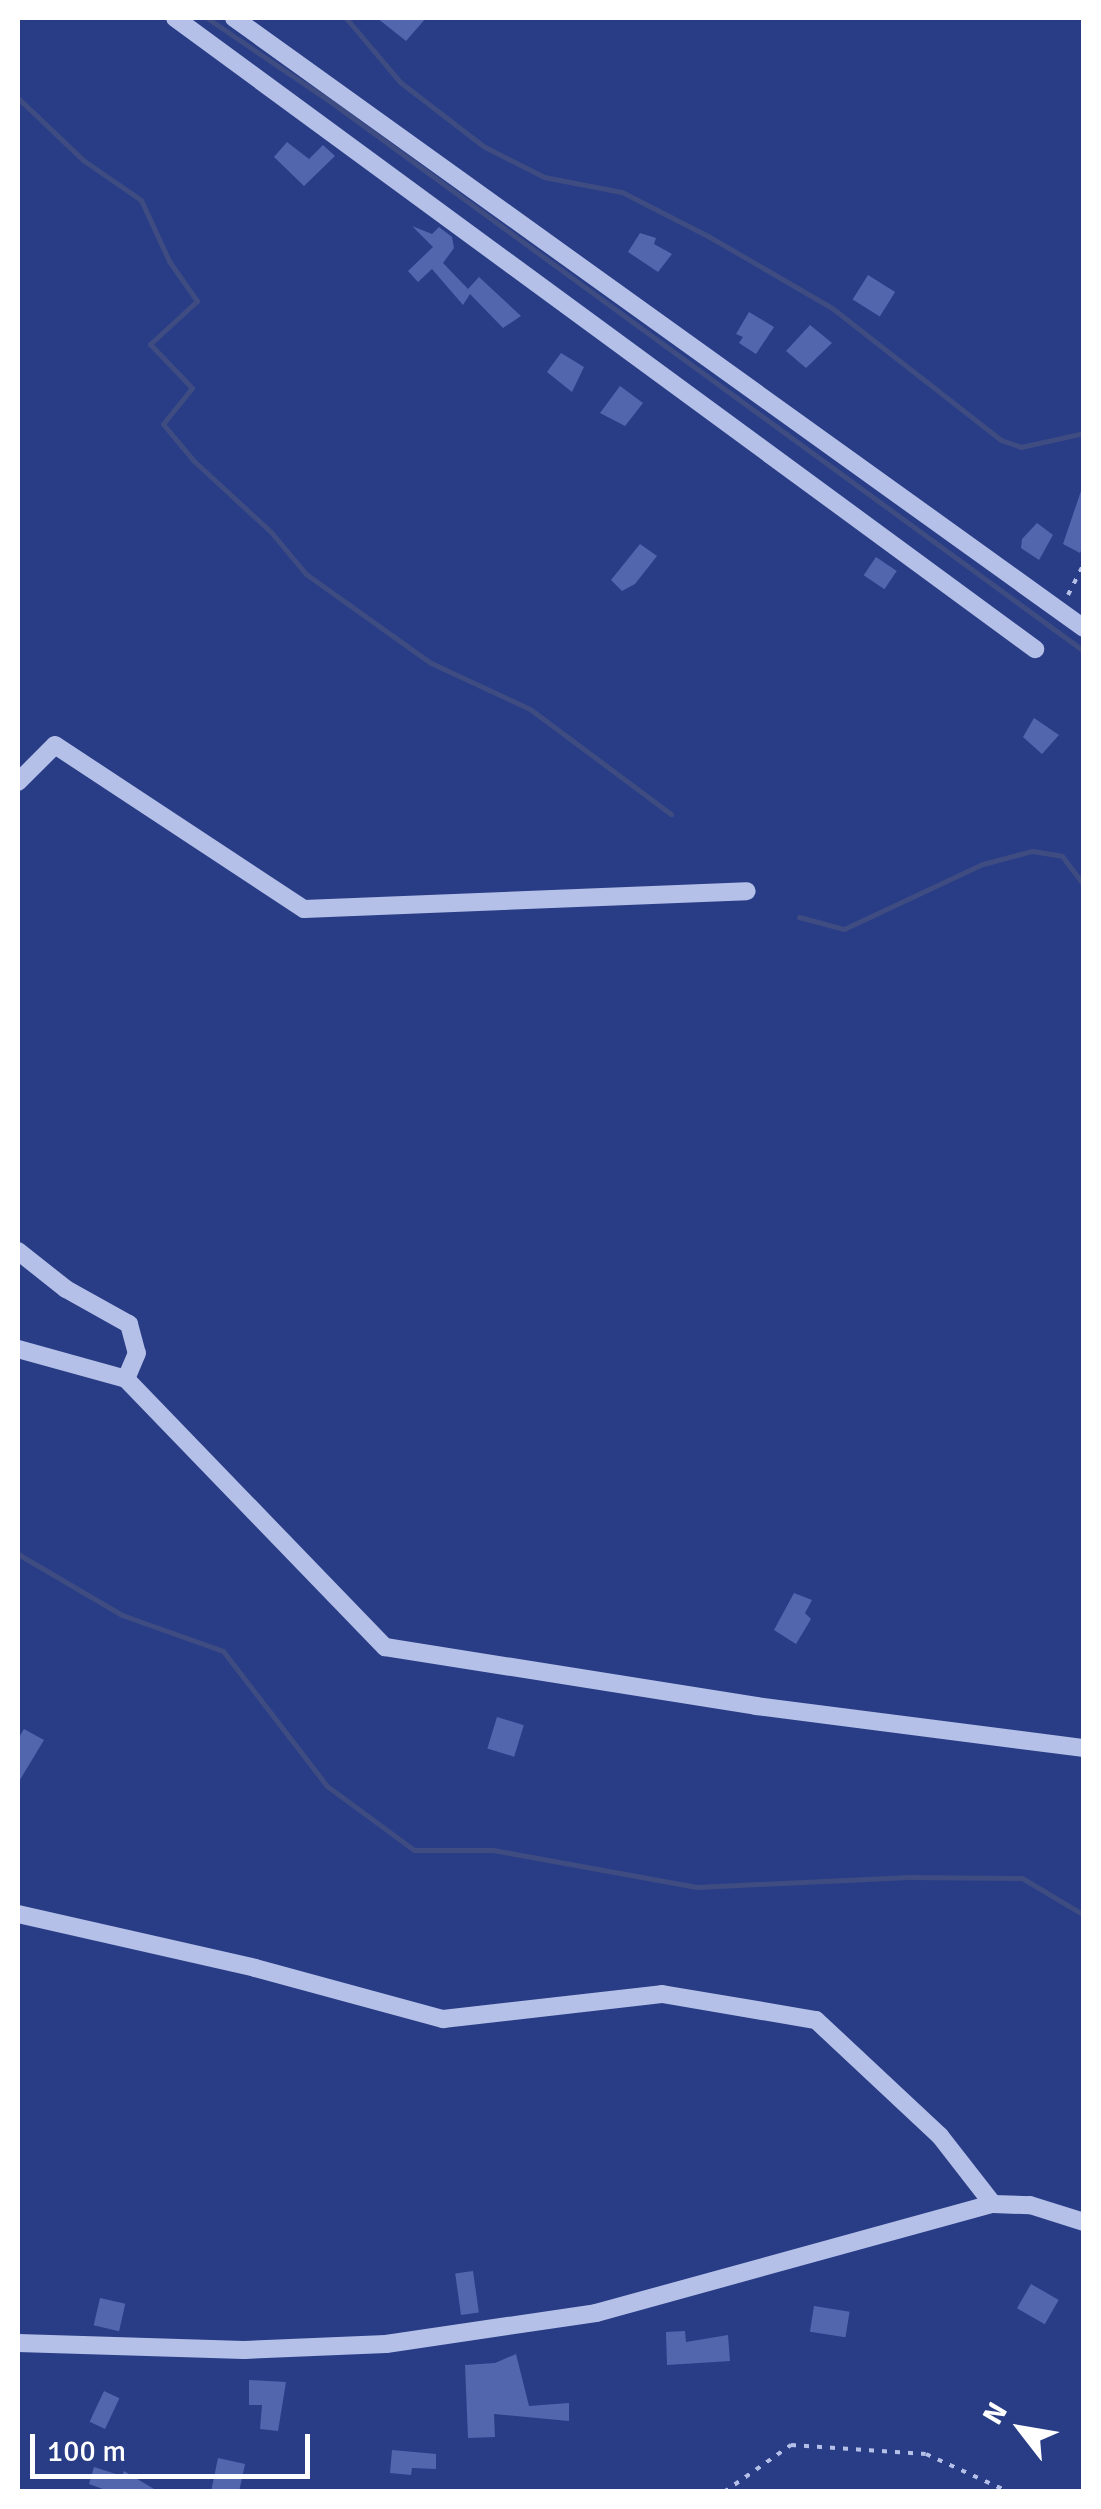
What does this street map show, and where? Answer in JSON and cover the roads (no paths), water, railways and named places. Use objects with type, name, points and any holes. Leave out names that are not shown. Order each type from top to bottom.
[{"type":"street","points":[[175,18],[1036,649]]},
{"type":"street","points":[[234,18],[1084,628]]},
{"type":"street","points":[[18,782],[56,746],[304,909],[747,891]]},
{"type":"street","points":[[18,1251],[66,1289],[129,1324],[137,1353],[126,1379]]},
{"type":"street","points":[[18,1348],[126,1379],[384,1647],[756,1706],[1084,1748]]},
{"type":"street","points":[[18,1914],[255,1968],[443,2019],[662,1994],[816,2020],[940,2136],[993,2204]]},
{"type":"street","points":[[18,2343],[244,2350],[386,2344],[596,2313],[993,2204],[1030,2204],[1084,2222]]},
{"type":"waterway","points":[[207,18],[331,102],[1084,651]]},
{"type":"waterway","points":[[346,18],[400,82],[483,146],[544,177],[622,192],[708,236],[832,308],[1001,440],[1021,447],[1084,433]]},
{"type":"waterway","points":[[18,98],[83,160],[141,200],[169,261],[197,301],[150,344],[192,388],[163,424],[194,461],[271,532],[306,574],[431,663],[530,709],[671,814]]},
{"type":"waterway","points":[[799,917],[844,929],[983,864],[1032,851],[1062,856],[1084,885]]},
{"type":"waterway","points":[[18,1554],[122,1615],[223,1651],[327,1786],[414,1850],[493,1850],[697,1887],[909,1877],[1022,1878],[1084,1915]]}]
